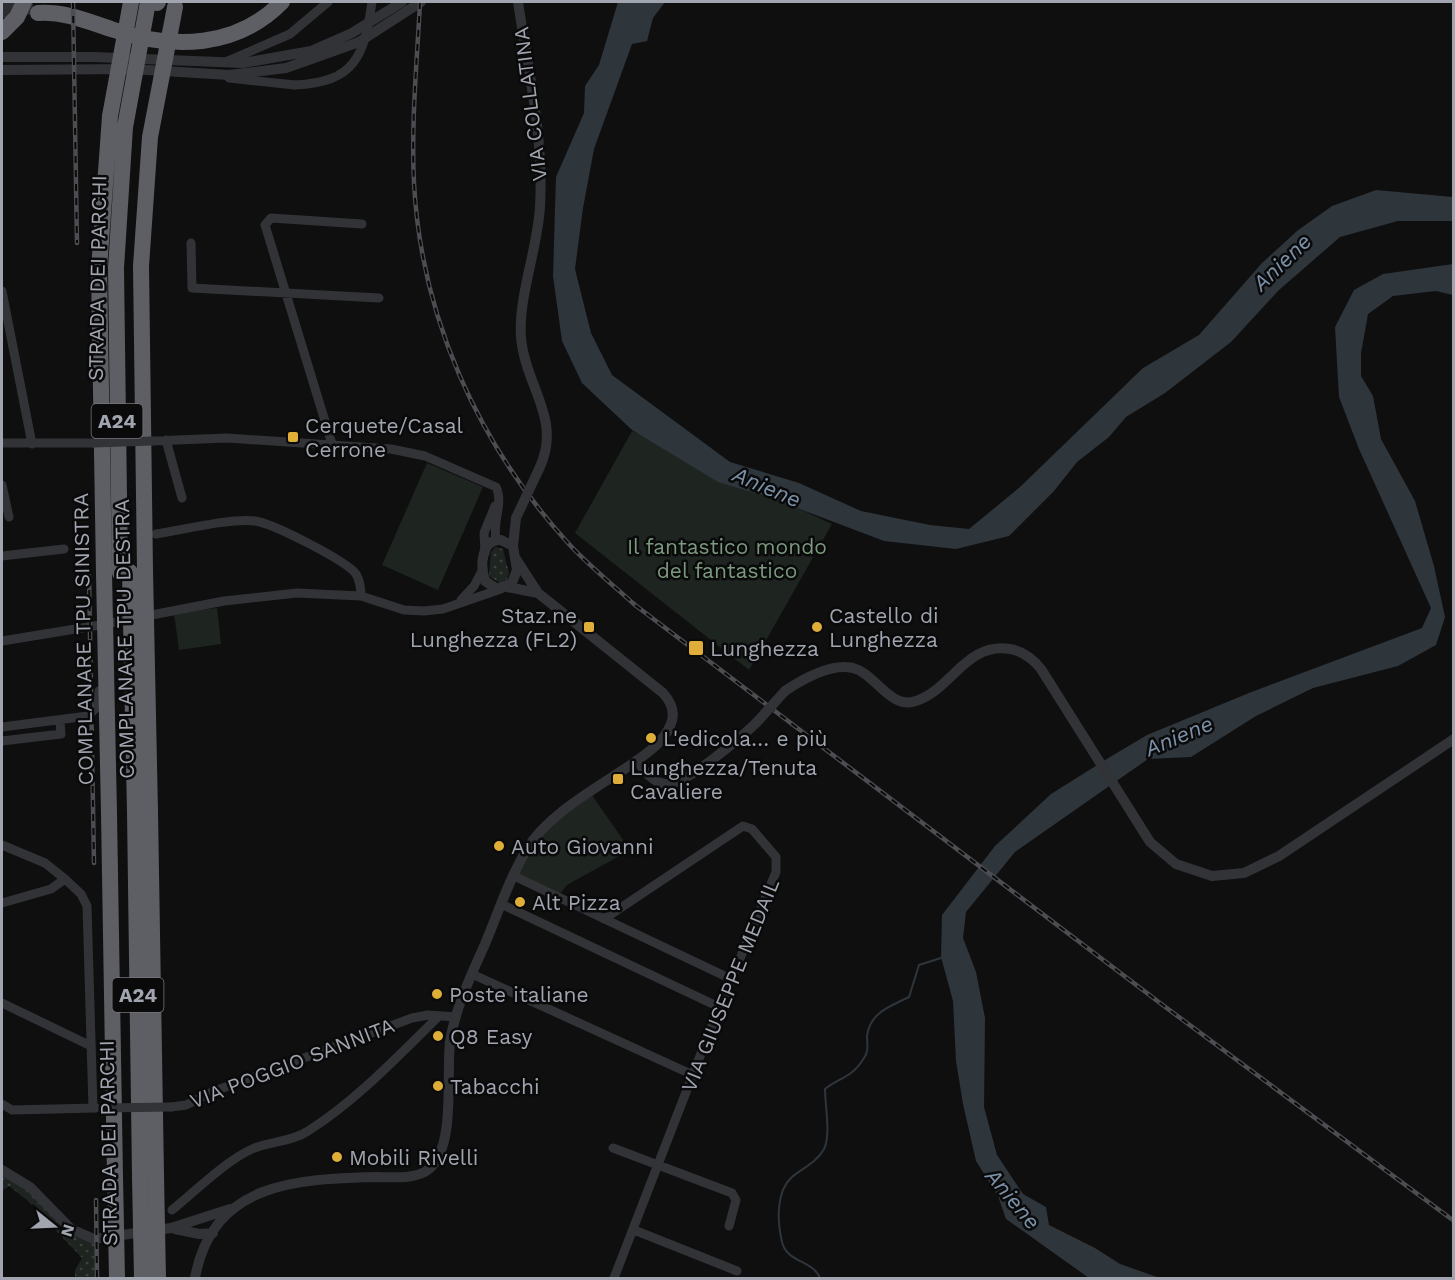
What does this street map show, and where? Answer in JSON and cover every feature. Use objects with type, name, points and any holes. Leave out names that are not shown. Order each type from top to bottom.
[{"type":"highway","name":"COMPLANARE TPU SINISTRA","points":[[117,1278],[136,1177],[120,268],[105,159],[114,88],[131,2]]},
{"type":"highway","name":"STRADA DEI PARCHI","points":[[142,1278],[136,1177],[120,268],[126,127],[154,2]]},
{"type":"highway","points":[[2,32],[14,20],[33,7],[71,8],[149,30],[189,34],[233,26],[272,2]]},
{"type":"highway","points":[[33,7],[147,39],[202,42],[227,37],[250,27],[282,2]]},
{"type":"highway","points":[[120,268],[150,137],[175,4]]},
{"type":"highway","name":"STRADA DEI PARCHI","points":[[133,1278],[136,1177]]},
{"type":"highway","points":[[136,1177],[158,1278]]},
{"type":"street","points":[[215,63],[235,59],[290,34],[328,2]]},
{"type":"street","points":[[2,70],[131,69],[294,85],[329,81],[350,67],[361,53],[372,2]]},
{"type":"street","points":[[2,57],[94,57],[243,63],[311,51],[352,33],[402,2]]},
{"type":"street","points":[[188,73],[248,74],[296,65],[359,42],[421,2]]},
{"type":"street","name":"VIA COLLATINA","points":[[498,539],[516,518],[547,450],[549,432],[530,375],[521,332],[539,219],[541,156],[518,2]]},
{"type":"street","points":[[332,444],[265,229],[268,219],[362,224]]},
{"type":"street","points":[[191,243],[192,288],[379,297]]},
{"type":"street","points":[[2,291],[32,444]]},
{"type":"street","points":[[2,443],[93,443],[227,438],[391,449],[425,456],[492,484],[497,489],[499,499],[495,523],[498,539]]},
{"type":"street","points":[[166,440],[182,498]]},
{"type":"street","points":[[2,485],[9,517]]},
{"type":"street","points":[[485,553],[485,527],[499,499]]},
{"type":"street","name":"VIA COLLATINA","points":[[513,546],[516,518]]},
{"type":"street","points":[[156,534],[248,521],[264,523],[320,550],[352,570],[359,582],[361,596]]},
{"type":"street","points":[[2,641],[224,601],[297,593],[361,596],[419,611],[439,609],[504,588],[515,578],[516,559],[513,546],[498,539]]},
{"type":"street","points":[[457,603],[474,586],[483,569],[487,545],[498,539]]},
{"type":"street","points":[[2,556],[64,549]]},
{"type":"street","points":[[2,1170],[30,1187],[69,1227],[85,1236],[111,1238],[196,1222],[231,1209],[248,1197],[282,1185],[330,1179],[415,1176],[429,1169],[437,1159],[444,1142],[450,1049],[456,1017],[501,904],[527,848],[547,824],[637,760],[667,732],[673,718],[670,703],[659,689],[538,593],[516,559]]},
{"type":"street","points":[[483,569],[487,583],[538,593]]},
{"type":"street","points":[[2,727],[88,716],[98,706],[100,625]]},
{"type":"street","points":[[637,760],[656,780],[666,784],[676,783],[716,756],[757,722],[784,691],[829,669],[850,668],[862,672],[896,700],[911,703],[924,697],[978,655],[996,649],[1013,650],[1029,657],[1038,665],[1123,803],[1150,842],[1167,859],[1196,873],[1233,876],[1249,871],[1284,853],[1454,739]]},
{"type":"street","points":[[2,741],[61,734],[60,721]]},
{"type":"street","name":"VIA GIUSEPPE MEDAIL","points":[[604,919],[741,827],[749,827],[774,852],[778,866],[719,1007],[614,1278]]},
{"type":"street","points":[[2,845],[41,861],[81,894],[87,906],[93,1108]]},
{"type":"street","points":[[514,876],[731,979]]},
{"type":"street","points":[[2,903],[51,889],[65,879]]},
{"type":"street","points":[[501,904],[719,1007]]},
{"type":"street","points":[[472,974],[693,1075]]},
{"type":"street","points":[[2,1003],[91,1046]]},
{"type":"street","name":"VIA POGGIO SANNITA","points":[[2,1104],[12,1110],[186,1105],[212,1092],[408,1019],[424,1015],[456,1017]]},
{"type":"street","points":[[172,1210],[240,1156],[257,1147],[298,1137],[318,1124],[381,1073],[439,1016]]},
{"type":"street","points":[[613,1148],[732,1193],[736,1200],[729,1227]]},
{"type":"street","points":[[195,1278],[201,1256],[213,1233],[231,1209]]},
{"type":"street","points":[[196,1222],[213,1233]]},
{"type":"street","points":[[171,1228],[213,1233]]},
{"type":"street","points":[[634,1230],[737,1271]]},
{"type":"street","points":[[190,1232],[201,1256]]},
{"type":"green space","name":"Il fantastico mondo del fantastico","points":[[632,431],[832,524],[749,670],[575,533]]},
{"type":"green space","points":[[427,463],[483,487],[438,590],[382,565]]},
{"type":"green space","points":[[495,547],[503,549],[509,573],[507,579],[500,583],[489,576],[491,552]]},
{"type":"green space","points":[[217,608],[221,644],[179,650],[174,613]]},
{"type":"green space","points":[[592,795],[630,850],[567,885],[560,894],[517,875],[532,848],[548,829]]},
{"type":"green space","points":[[2,1170],[65,1223],[96,1239],[97,1278],[75,1278],[75,1270],[82,1258],[27,1200],[9,1186],[2,1191]]},
{"type":"water","name":"Aniene","points":[[618,2],[665,2],[653,18],[647,41],[632,44],[594,149],[575,269],[591,333],[612,375],[730,462],[799,483],[861,511],[930,525],[969,529],[1020,487],[1143,368],[1199,335],[1262,263],[1297,231],[1332,206],[1376,190],[1453,197],[1453,221],[1398,221],[1340,237],[1279,290],[1231,342],[1165,393],[1126,417],[1109,437],[1077,462],[1054,491],[1009,536],[956,549],[884,541],[768,497],[718,482],[632,430],[582,383],[562,341],[553,276],[556,177],[584,113],[585,86],[599,65]]},
{"type":"water","name":"Aniene","points":[[1453,264],[1453,295],[1436,291],[1393,296],[1368,314],[1361,353],[1361,376],[1373,396],[1381,439],[1415,501],[1434,566],[1445,617],[1436,645],[1398,666],[1313,688],[1256,716],[1191,757],[1148,759],[1015,852],[966,912],[963,938],[976,972],[985,1018],[984,1107],[997,1155],[1023,1194],[1046,1207],[1049,1225],[1095,1248],[1120,1264],[1160,1278],[1089,1278],[1006,1219],[998,1196],[976,1161],[956,1061],[953,1001],[941,957],[942,915],[995,846],[1051,794],[1110,757],[1147,735],[1249,693],[1422,628],[1431,608],[1359,449],[1339,397],[1335,327],[1354,290],[1383,274]]},
{"type":"waterway","points":[[820,1278],[812,1268],[789,1254],[782,1242],[779,1207],[783,1190],[792,1177],[814,1161],[824,1149],[827,1128],[825,1089],[859,1065],[867,1053],[867,1036],[872,1021],[882,1011],[909,997],[919,965],[944,957]]},
{"type":"tunnel","points":[[2,10],[33,6]]},
{"type":"railway","points":[[73,2],[77,243]]},
{"type":"railway","points":[[420,2],[413,160],[419,233],[428,282],[442,330],[460,376],[482,421],[507,464],[536,505],[568,543],[635,605],[1164,1006],[1454,1221]]},
{"type":"railway","points":[[89,576],[94,863]]},
{"type":"railway","points":[[96,1200],[97,1278]]},
{"type":"place","name":"Cerquete/Casal Cerrone","points":[[293,437]]},
{"type":"place","name":"Staz.ne Lunghezza (FL2)","points":[[589,627]]},
{"type":"place","name":"Castello di Lunghezza","points":[[817,627]]},
{"type":"place","name":"Lunghezza","points":[[696,648]]},
{"type":"place","name":"L'edicola… e più","points":[[651,738]]},
{"type":"place","name":"Lunghezza/Tenuta Cavaliere","points":[[618,779]]},
{"type":"place","name":"Auto Giovanni","points":[[499,846]]},
{"type":"place","name":"Alt Pizza","points":[[520,902]]},
{"type":"place","name":"Poste italiane","points":[[437,994]]},
{"type":"place","name":"Q8 Easy","points":[[438,1036]]},
{"type":"place","name":"Tabacchi","points":[[438,1086]]},
{"type":"place","name":"Mobili Rivelli","points":[[337,1157]]}]
